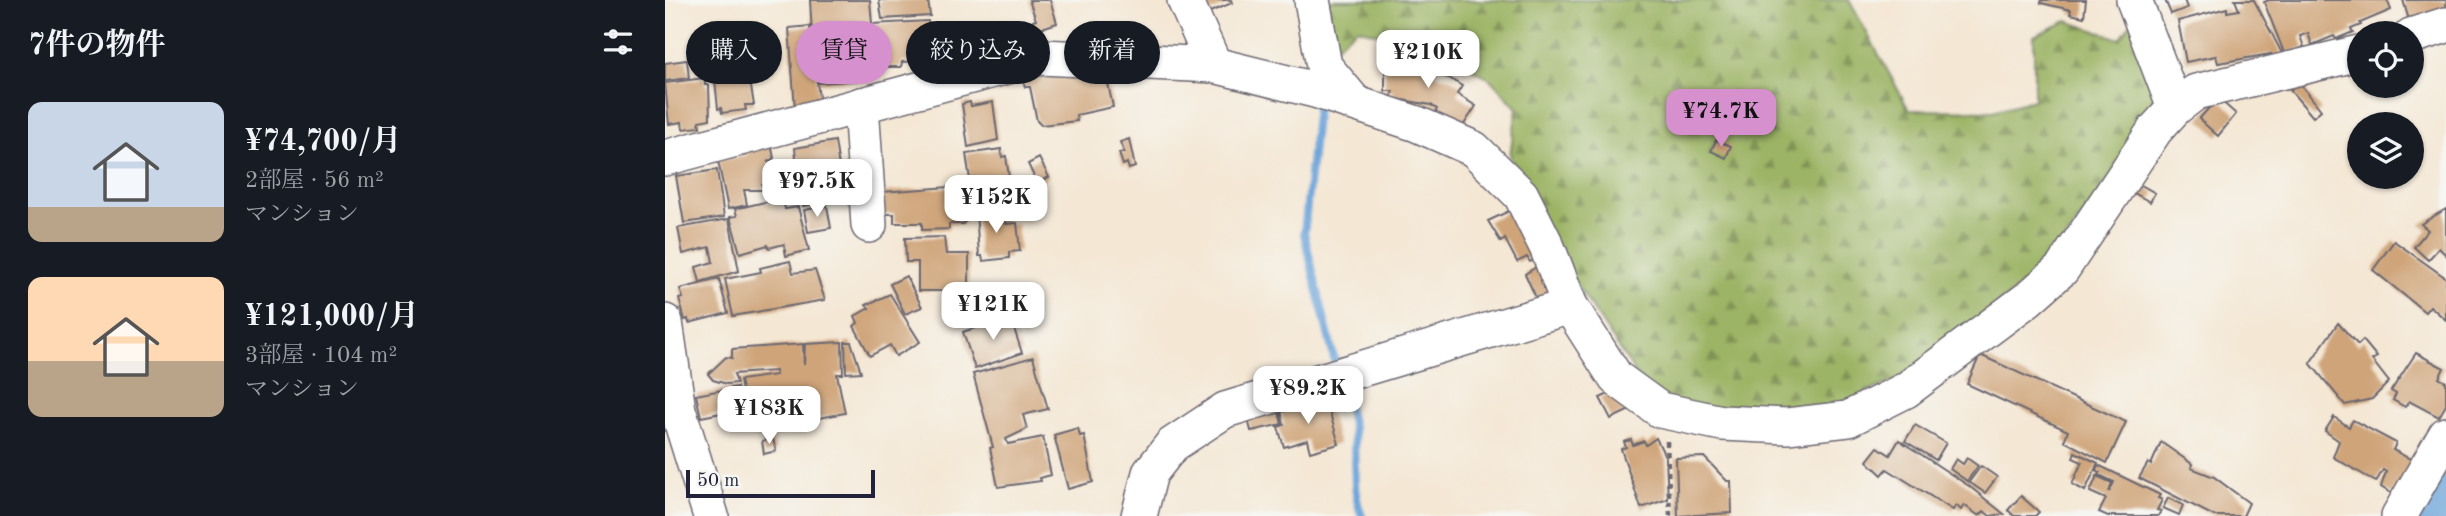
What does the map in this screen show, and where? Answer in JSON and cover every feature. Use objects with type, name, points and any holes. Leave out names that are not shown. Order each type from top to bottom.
[{"type":"street","points":[[1185,0],[1214,65]]},
{"type":"street","points":[[1312,0],[1324,66],[1355,103]]},
{"type":"street","points":[[2134,0],[2175,108]]},
{"type":"street","points":[[2424,32],[2446,25]]},
{"type":"street","points":[[665,158],[1041,57],[1214,65],[1355,103],[1417,124],[1474,149],[1521,195],[1547,247],[1570,306],[1616,378],[1660,410],[1722,423],[1787,426],[1848,419],[1906,390],[2062,269],[2155,130],[2175,108],[2196,92],[2347,56]]},
{"type":"street","points":[[861,104],[869,225]]},
{"type":"street","points":[[1139,516],[1150,473],[1172,445],[1225,410],[1570,306]]},
{"type":"street","points":[[665,322],[678,410],[711,516]]},
{"type":"street","points":[[2399,516],[2446,435]]},
{"type":"path","points":[[1660,410],[1669,450],[1671,516]]},
{"type":"green space","points":[[1319,0],[1849,0],[1909,110],[1993,111],[2034,100],[2034,36],[2067,21],[2120,39],[2134,19],[2159,78],[2145,129],[2042,271],[1906,376],[1833,407],[1684,408],[1646,389],[1533,219],[1510,156],[1517,108],[1490,79],[1440,50],[1357,28],[1332,50]]},
{"type":"building","points":[[810,0],[870,0],[872,21],[811,21]]},
{"type":"building","points":[[879,0],[928,0],[930,16],[882,19]]},
{"type":"building","points":[[1029,0],[1050,0],[1057,23],[1050,25],[1050,21],[1033,21],[1036,20]]},
{"type":"building","points":[[1197,0],[1231,0],[1232,3],[1203,15]]},
{"type":"building","points":[[2042,0],[2086,0],[2084,17],[2070,14],[2071,10],[2041,3]]},
{"type":"building","points":[[2165,0],[2184,0],[2187,8],[2171,14]]},
{"type":"building","points":[[2235,0],[2254,0],[2283,55],[2272,58],[2271,54],[2218,63],[2216,56],[2186,62],[2178,21],[2227,8],[2227,12],[2239,10]]},
{"type":"building","points":[[2387,0],[2391,10],[2365,21],[2347,21],[2347,34],[2336,39],[2334,36],[2312,45],[2308,33],[2300,36],[2304,47],[2285,55],[2264,2]]},
{"type":"building","points":[[2403,0],[2446,0],[2446,17],[2424,23],[2424,21],[2409,21]]},
{"type":"building","points":[[906,22],[906,62],[902,62],[901,67],[892,67],[892,23]]},
{"type":"building","points":[[796,27],[796,84],[817,84],[820,106],[795,109],[789,28]]},
{"type":"building","points":[[1398,58],[1435,66],[1436,75],[1449,78],[1462,86],[1457,94],[1476,106],[1461,129],[1435,113],[1437,109],[1431,105],[1391,98],[1393,91],[1385,91],[1385,69],[1391,68]]},
{"type":"building","points":[[686,60],[686,78],[665,81],[665,63]]},
{"type":"building","points":[[1064,72],[1064,84],[1108,84],[1113,107],[1076,115],[1077,121],[1041,125],[1037,121],[1030,87],[1025,87],[1024,84],[1050,84],[1050,73]]},
{"type":"building","points":[[686,80],[686,84],[709,85],[710,119],[699,121],[700,127],[683,129],[682,122],[669,124],[665,83]]},
{"type":"building","points":[[2299,82],[2321,110],[2313,117],[2290,90]]},
{"type":"building","points":[[715,84],[751,84],[754,105],[745,105],[746,110],[722,113],[721,108],[718,109]]},
{"type":"building","points":[[2218,98],[2236,114],[2218,136],[2199,119]]},
{"type":"building","points":[[970,102],[971,106],[993,102],[998,140],[968,147],[962,104]]},
{"type":"building","points":[[1129,139],[1135,167],[1129,169],[1127,163],[1123,165],[1119,153],[1124,152],[1120,142]]},
{"type":"building","points":[[1716,140],[1731,146],[1726,158],[1711,151]]},
{"type":"building","points":[[835,141],[841,179],[799,186],[795,148]]},
{"type":"building","points":[[771,144],[774,158],[767,162],[775,161],[778,177],[762,185],[763,190],[744,190],[747,205],[728,209],[718,161],[747,155],[746,149]]},
{"type":"building","points":[[1001,149],[1002,157],[1006,156],[1009,177],[971,186],[966,154]]},
{"type":"building","points":[[1039,158],[1049,177],[1037,183],[1028,164]]},
{"type":"building","points":[[717,170],[724,217],[684,223],[676,176]]},
{"type":"building","points":[[2134,181],[2155,193],[2150,202],[2129,190]]},
{"type":"building","points":[[819,185],[822,203],[803,206],[800,189]]},
{"type":"building","points":[[963,186],[966,220],[963,224],[949,224],[949,229],[922,230],[922,223],[894,223],[894,214],[882,214],[882,192]]},
{"type":"building","points":[[994,190],[994,194],[1010,192],[1012,201],[973,207],[971,195]]},
{"type":"building","points":[[783,200],[785,209],[798,207],[809,250],[786,256],[784,244],[769,248],[768,245],[740,253],[730,217],[737,216],[735,209]]},
{"type":"building","points":[[827,206],[831,228],[808,232],[804,210]]},
{"type":"building","points":[[1003,208],[1006,224],[1017,223],[1020,251],[1009,252],[1009,258],[983,261],[982,256],[979,256],[976,211]]},
{"type":"building","points":[[2446,209],[2446,255],[2439,248],[2428,260],[2414,247],[2428,230],[2421,224]]},
{"type":"building","points":[[1511,210],[1537,258],[1530,262],[1527,257],[1517,262],[1505,239],[1501,242],[1488,221]]},
{"type":"building","points":[[729,219],[739,271],[700,282],[696,267],[713,262],[710,247],[683,254],[678,228]]},
{"type":"building","points":[[944,237],[946,254],[969,254],[969,291],[918,291],[918,262],[906,262],[905,238]]},
{"type":"building","points":[[2394,241],[2446,278],[2446,320],[2430,306],[2425,312],[2373,270]]},
{"type":"building","points":[[790,261],[793,273],[815,270],[825,300],[733,316],[725,279],[761,272],[760,268]]},
{"type":"building","points":[[1538,266],[1554,298],[1538,302],[1525,274]]},
{"type":"building","points":[[906,276],[922,307],[905,314],[890,284]]},
{"type":"building","points":[[719,279],[728,313],[689,323],[688,319],[685,320],[679,299],[683,298],[680,289]]},
{"type":"building","points":[[890,294],[920,342],[896,356],[890,345],[870,356],[854,326],[858,323],[855,316],[869,308],[866,305]]},
{"type":"building","points":[[1010,316],[1022,353],[975,369],[963,332]]},
{"type":"building","points":[[2338,323],[2358,345],[2363,340],[2377,357],[2372,360],[2389,382],[2372,399],[2345,405],[2310,363]]},
{"type":"building","points":[[842,342],[843,374],[837,374],[845,413],[809,420],[808,414],[752,424],[749,400],[744,401],[740,380],[776,375],[775,371],[734,374],[737,383],[727,384],[713,380],[708,374],[726,357],[732,358],[732,349],[803,344],[804,365],[805,344]]},
{"type":"building","points":[[845,342],[851,342],[861,372],[846,373]]},
{"type":"building","points":[[2416,353],[2444,368],[2439,378],[2446,382],[2446,405],[2439,417],[2409,401],[2405,407],[2393,400],[2396,394],[2391,391]]},
{"type":"building","points":[[1980,355],[2126,422],[2107,463],[2064,441],[2068,431],[1967,384]]},
{"type":"building","points":[[1033,357],[1048,409],[1023,415],[1027,429],[1006,439],[1008,444],[1043,437],[1051,475],[1040,478],[1041,481],[998,487],[990,448],[993,447],[973,374]]},
{"type":"building","points":[[737,387],[741,409],[701,417],[696,395]]},
{"type":"building","points":[[1613,392],[1634,408],[1611,419],[1600,398]]},
{"type":"building","points":[[1315,398],[1318,410],[1328,407],[1339,444],[1310,452],[1307,440],[1284,447],[1278,427],[1284,425],[1280,407]]},
{"type":"building","points":[[1278,408],[1282,424],[1251,431],[1247,415]]},
{"type":"building","points":[[2334,417],[2349,427],[2353,420],[2396,443],[2393,450],[2416,462],[2392,494],[2381,487],[2386,472],[2383,470],[2376,482],[2333,457],[2339,441],[2325,431]]},
{"type":"building","points":[[1915,425],[1946,443],[1936,460],[1905,441]]},
{"type":"building","points":[[1078,428],[1080,436],[1084,435],[1093,482],[1068,489],[1054,435]]},
{"type":"building","points":[[1656,438],[1666,458],[1668,499],[1641,508],[1621,449],[1626,447],[1624,442],[1631,440],[1633,445],[1644,441],[1646,445]]},
{"type":"building","points":[[773,439],[776,451],[764,454],[762,441]]},
{"type":"building","points":[[1899,440],[1969,486],[2004,514],[1990,516],[1984,511],[1979,516],[1964,505],[1961,510],[1956,505],[1953,510],[1887,469],[1882,475],[1867,461],[1878,447],[1890,455]]},
{"type":"building","points":[[2161,442],[2192,464],[2191,468],[2214,477],[2249,503],[2243,516],[2214,516],[2139,478],[2148,463],[2151,465]]},
{"type":"building","points":[[2075,452],[2098,463],[2085,491],[2072,484],[2082,462],[2073,458]]},
{"type":"building","points":[[1704,457],[1727,481],[1731,481],[1732,513],[1678,516],[1676,458]]},
{"type":"building","points":[[1967,458],[1978,466],[1967,481],[1950,469],[1956,459],[1963,464]]},
{"type":"building","points":[[2098,465],[2160,495],[2158,498],[2162,500],[2157,510],[2161,511],[2158,516],[2108,516],[2099,512],[2106,499],[2090,492],[2097,476],[2112,483],[2109,492],[2114,482],[2099,475],[2100,472],[2096,470]]},
{"type":"building","points":[[1981,466],[1997,477],[1985,493],[1969,482]]},
{"type":"building","points":[[2021,496],[2039,512],[2035,516],[2014,516],[2008,510]]},
{"type":"building","points":[[2168,498],[2183,505],[2179,515],[2163,508]]},
{"type":"waterway","points":[[1317,105],[1304,234],[1336,367]]},
{"type":"waterway","points":[[1344,391],[1353,429],[1356,494],[1362,516]]},
{"type":"waterway","points":[[2426,516],[2446,481]]}]
